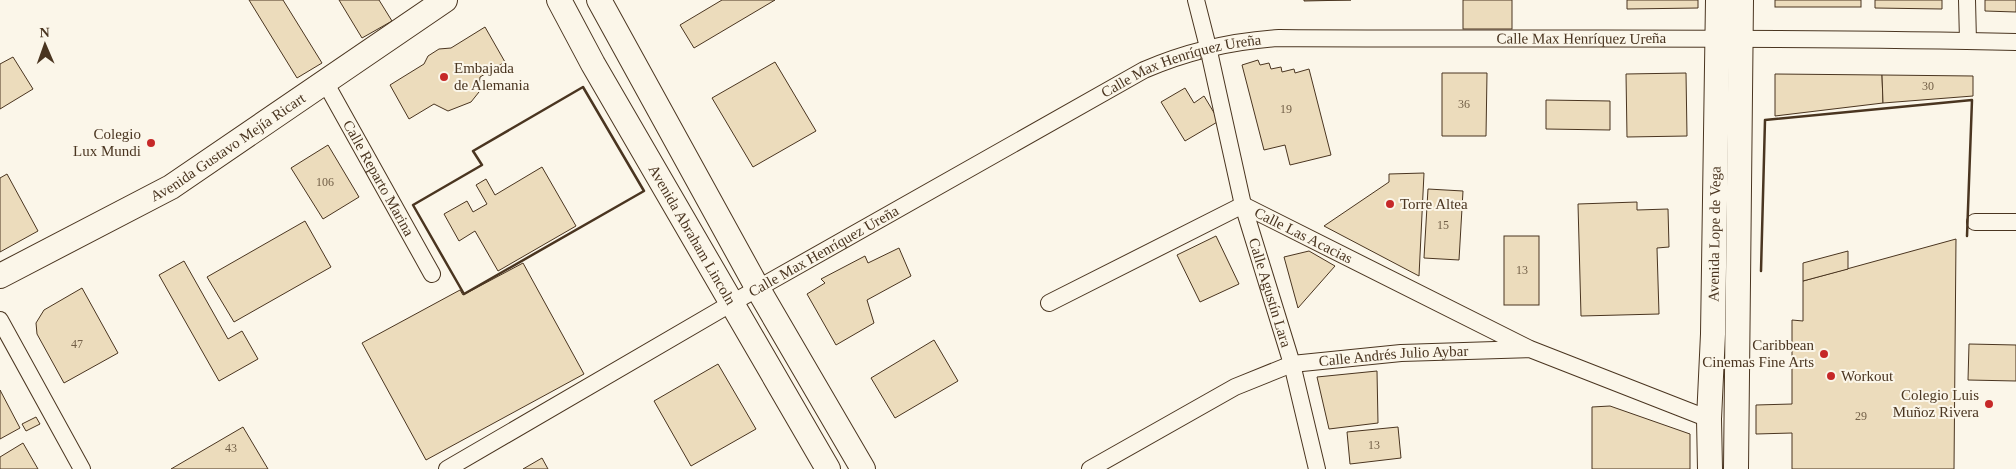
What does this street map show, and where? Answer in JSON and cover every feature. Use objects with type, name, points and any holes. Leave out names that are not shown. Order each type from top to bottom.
[{"type":"main road","name":"Avenida Gustavo Mejía Ricart","points":[[0,276],[171,187],[446,0]]},
{"type":"main road","name":"Avenida Abraham Lincoln","points":[[559,0],[593,64],[828,469]]},
{"type":"main road","name":"Avenida Abraham Lincoln","points":[[600,0],[758,289],[863,469]]},
{"type":"main road","name":"Avenida Lope de Vega","points":[[1718,0],[1729,38],[1738,178],[1736,469]]},
{"type":"main road","name":"Avenida Lope de Vega","points":[[1710,469],[1709,419],[1713,334],[1714,181],[1729,38],[1741,0]]},
{"type":"street","name":"Calle Agustín Lara","points":[[1196,0],[1243,205],[1292,364],[1317,469]]},
{"type":"street","points":[[1967,0],[1968,41]]},
{"type":"street","name":"Calle Max Henríquez Ureña","points":[[447,469],[732,303],[1144,70],[1175,57],[1208,47],[1247,40],[1279,38],[1524,40],[1729,38],[2016,42]]},
{"type":"street","name":"Calle Reparto Marina","points":[[325,82],[432,274]]},
{"type":"street","name":"Calle Las Acacias","points":[[1049,302],[1243,205],[1530,350]]},
{"type":"street","points":[[1975,222],[2016,222]]},
{"type":"street","points":[[0,320],[82,469]]},
{"type":"street","name":"Calle Andrés Julio Aybar","points":[[1090,469],[1235,387],[1292,364],[1401,353],[1530,350],[1709,419]]},
{"type":"building","points":[[249,0],[283,0],[322,63],[297,78]]},
{"type":"building","points":[[339,0],[379,0],[392,21],[362,38]]},
{"type":"building","points":[[722,0],[775,0],[694,48],[680,25]]},
{"type":"building","points":[[1304,0],[1351,0],[1304,1]]},
{"type":"building","points":[[1463,0],[1512,0],[1512,29],[1463,29]]},
{"type":"building","points":[[1627,0],[1698,0],[1698,8],[1627,9]]},
{"type":"building","points":[[1775,0],[1861,0],[1861,7],[1775,7]]},
{"type":"building","points":[[1875,0],[1942,0],[1942,9],[1875,8]]},
{"type":"building","points":[[1985,0],[2016,0],[2016,12],[1985,11]]},
{"type":"building","points":[[485,27],[505,62],[480,77],[479,92],[471,102],[448,111],[434,104],[409,119],[390,85],[424,64],[428,56],[439,49],[451,48]]},
{"type":"building","points":[[13,57],[33,89],[0,109],[0,64]]},
{"type":"building","points":[[1258,60],[1260,65],[1269,63],[1271,69],[1281,67],[1282,72],[1294,69],[1295,73],[1309,69],[1331,155],[1290,165],[1285,145],[1264,150],[1242,65]]},
{"type":"building","points":[[775,62],[816,131],[753,167],[712,98]]},
{"type":"building","points":[[1442,73],[1487,73],[1486,136],[1442,136]]},
{"type":"building","points":[[1686,73],[1687,136],[1627,137],[1626,74]]},
{"type":"building","points":[[1775,74],[1882,75],[1883,103],[1775,116]]},
{"type":"building","points":[[1882,75],[1973,76],[1973,96],[1883,103]]},
{"type":"building","points":[[1185,88],[1194,103],[1204,96],[1219,121],[1185,141],[1161,102]]},
{"type":"building","points":[[1546,100],[1610,101],[1610,130],[1546,129]]},
{"type":"building","points":[[328,145],[359,197],[323,219],[291,168]]},
{"type":"building","points":[[542,167],[576,226],[498,271],[475,231],[459,241],[444,214],[467,201],[473,212],[487,204],[476,185],[486,179],[495,195]]},
{"type":"building","name":"Torre Altea","points":[[1424,173],[1419,276],[1324,226],[1389,182],[1389,174]]},
{"type":"building","points":[[7,174],[38,231],[0,252],[0,178]]},
{"type":"building","points":[[1428,189],[1463,191],[1459,260],[1424,258]]},
{"type":"building","points":[[1637,202],[1637,210],[1668,209],[1669,247],[1657,248],[1659,314],[1581,316],[1578,204]]},
{"type":"building","points":[[305,221],[331,267],[234,322],[207,277]]},
{"type":"building","points":[[1216,236],[1239,284],[1200,302],[1177,255]]},
{"type":"building","points":[[1504,236],[1539,236],[1539,305],[1504,305]]},
{"type":"building","points":[[1956,239],[1954,469],[1792,469],[1792,433],[1756,434],[1756,405],[1792,404],[1792,320],[1803,321],[1803,281]]},
{"type":"building","points":[[899,248],[911,276],[867,300],[874,323],[836,345],[807,294],[825,283],[821,279],[865,256],[868,263]]},
{"type":"building","points":[[1309,251],[1335,266],[1298,308],[1284,257]]},
{"type":"building","points":[[1848,251],[1848,269],[1803,281],[1803,263]]},
{"type":"building","points":[[184,261],[228,339],[242,331],[258,359],[219,381],[159,275]]},
{"type":"building","points":[[523,263],[584,374],[426,460],[362,343],[460,290],[463,295]]},
{"type":"building","points":[[82,288],[118,353],[64,383],[37,334],[36,323],[44,310]]},
{"type":"building","points":[[934,340],[958,381],[895,418],[871,378]]},
{"type":"building","points":[[1969,344],[2016,345],[2016,381],[1968,380]]},
{"type":"building","points":[[718,364],[756,429],[691,466],[654,401]]},
{"type":"building","points":[[1377,371],[1378,423],[1329,429],[1317,377]]},
{"type":"building","points":[[0,390],[20,428],[0,439]]},
{"type":"building","points":[[1610,406],[1690,434],[1690,469],[1592,469],[1592,407]]},
{"type":"building","points":[[36,417],[40,424],[26,431],[22,424]]},
{"type":"building","points":[[243,427],[268,469],[171,469]]},
{"type":"building","points":[[1398,427],[1401,458],[1350,464],[1347,432]]},
{"type":"building","points":[[23,443],[38,469],[0,469],[0,457]]},
{"type":"building","points":[[542,458],[548,469],[523,469]]},
{"type":"wall","points":[[583,87],[644,191],[464,294],[413,205],[482,165],[473,151],[583,87]]},
{"type":"wall","points":[[1761,271],[1765,120],[1972,100],[1967,236]]},
{"type":"place","name":"Embajada de Alemania","points":[[444,77]]},
{"type":"place","name":"Colegio Lux Mundi","points":[[151,143]]},
{"type":"place","name":"Torre Altea","points":[[1390,204]]},
{"type":"place","name":"Caribbean Cinemas Fine Arts","points":[[1824,354]]},
{"type":"place","name":"Workout","points":[[1831,376]]},
{"type":"place","name":"Colegio Luis Muñoz Rivera","points":[[1989,404]]}]
